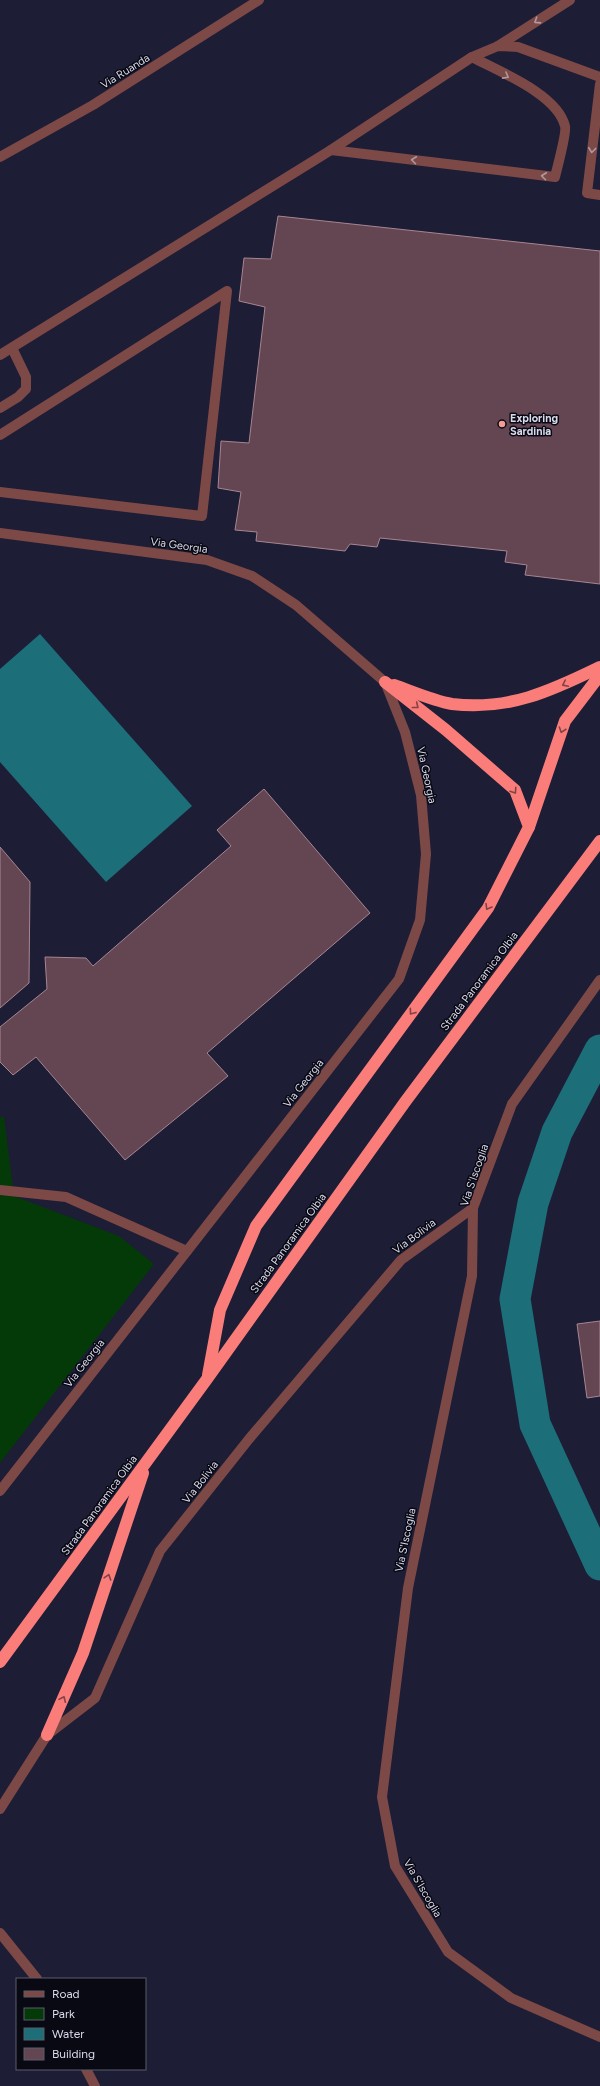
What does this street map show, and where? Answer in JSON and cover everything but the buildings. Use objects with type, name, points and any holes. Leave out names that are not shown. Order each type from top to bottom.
[{"type":"highway","points":[[385,682],[451,704],[500,705],[550,691],[600,667]]},
{"type":"highway","points":[[207,1379],[220,1310],[256,1226],[488,908],[529,827],[566,721],[600,675]]},
{"type":"highway","points":[[385,682],[446,730],[515,790],[529,827]]},
{"type":"highway","name":"Strada Panoramica Olbia","points":[[0,1662],[207,1379],[405,1102],[600,841]]},
{"type":"highway","points":[[47,1735],[83,1653],[146,1462]]},
{"type":"street","name":"Via Ruanda","points":[[0,157],[93,105],[259,0]]},
{"type":"street","points":[[0,355],[331,150],[472,57],[498,46],[570,0]]},
{"type":"street","points":[[498,46],[518,48],[600,76]]},
{"type":"street","points":[[331,150],[555,177],[566,128],[558,109],[546,98],[472,57]]},
{"type":"street","points":[[600,84],[587,193],[600,195]]},
{"type":"street","points":[[0,435],[227,292],[202,516],[0,492]]},
{"type":"street","points":[[0,408],[18,397],[26,389],[26,377],[12,348]]},
{"type":"street","name":"Via Georgia","points":[[0,532],[207,560],[252,576],[296,605],[385,682],[405,732],[421,795],[426,854],[420,920],[399,978],[0,1491]]},
{"type":"street","name":"Via S'Iscoglia","points":[[600,980],[512,1104],[473,1208],[472,1276],[408,1588],[382,1797],[395,1866],[448,1952],[510,1998],[600,2037]]},
{"type":"street","points":[[0,1190],[66,1197],[187,1251]]},
{"type":"street","name":"Via Bolivia","points":[[0,1809],[47,1735],[95,1698],[160,1551],[249,1439],[401,1260],[473,1208]]},
{"type":"street","points":[[0,1933],[36,1978]]},
{"type":"street","points":[[87,2070],[95,2086]]},
{"type":"green space","points":[[0,1117],[4,1117],[14,1196],[119,1236],[154,1264],[0,1463]]},
{"type":"water","points":[[40,634],[192,806],[106,882],[0,762],[0,669]]},
{"type":"waterway","points":[[600,1050],[557,1132],[533,1203],[515,1299],[535,1424],[600,1565]]},
{"type":"place","name":"Exploring Sardinia","points":[[502,424]]}]
